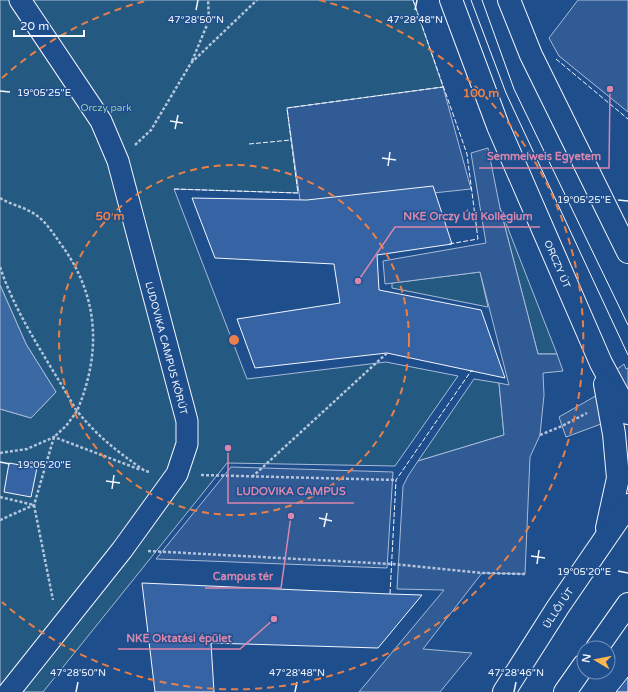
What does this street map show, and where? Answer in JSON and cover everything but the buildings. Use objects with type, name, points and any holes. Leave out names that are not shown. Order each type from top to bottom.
[{"type":"street","name":"LUDOVIKA CAMPUS KÖRÚT","points":[[9,692],[122,550],[177,474],[187,444],[187,420],[118,160],[101,121],[20,0]]},
{"type":"street","name":"ORCZY ÚT","points":[[452,0],[498,126],[601,364],[628,413]]},
{"type":"street","points":[[509,0],[531,55],[628,252]]},
{"type":"street","points":[[601,364],[614,434],[618,478],[605,539]]},
{"type":"street","name":"ÜLLŐI ÚT","points":[[504,692],[558,607],[628,505]]},
{"type":"street","points":[[604,640],[621,622],[628,604]]},
{"type":"street","points":[[565,692],[576,677]]},
{"type":"path","points":[[118,160],[151,130],[191,63],[209,20],[208,0]]},
{"type":"path","points":[[191,63],[257,0]]},
{"type":"path","points":[[0,198],[36,215],[70,258],[82,281],[89,301],[93,325],[93,355],[83,397],[77,411],[66,426],[54,437],[27,449],[0,453]]},
{"type":"path","points":[[0,267],[4,279],[32,337],[58,377],[77,411],[91,428],[112,448],[145,471]]},
{"type":"path","points":[[251,477],[387,353]]},
{"type":"path","points":[[540,435],[562,426]]},
{"type":"path","points":[[54,437],[145,471],[251,477],[396,480]]},
{"type":"path","points":[[54,437],[34,505],[59,628]]},
{"type":"path","points":[[0,496],[34,505]]},
{"type":"path","points":[[0,520],[34,505]]},
{"type":"path","points":[[122,550],[392,564],[482,573],[525,574]]},
{"type":"green space","name":"Orczy park","points":[[0,0],[413,0],[443,87],[287,108],[298,193],[174,189],[247,379],[386,362],[458,376],[395,466],[227,463],[43,692],[0,692],[0,409],[31,418],[56,392],[26,344],[0,285]]},
{"type":"green space","points":[[500,208],[557,354],[538,354]]},
{"type":"green space","points":[[480,272],[488,307],[392,288],[392,283]]},
{"type":"green space","points":[[474,379],[499,383],[504,435],[418,461]]},
{"type":"shaded area","points":[[578,0],[628,0],[628,112],[559,56],[549,38]]},
{"type":"shaded area","points":[[443,87],[471,189],[301,207],[287,108]]},
{"type":"shaded area","points":[[488,148],[500,208],[538,354],[557,354],[563,371],[543,373],[544,395],[540,435],[530,457],[525,574],[482,573],[423,649],[472,653],[440,692],[359,692],[444,590],[397,589],[403,486],[408,476],[418,461],[504,435],[499,383],[509,385],[480,272],[385,284],[383,261],[486,243],[471,153]]},
{"type":"shaded area","points":[[0,285],[26,344],[56,392],[31,418],[0,409]]},
{"type":"shaded area","points":[[624,364],[626,369],[628,368],[628,424],[615,422],[601,424],[566,437],[559,417],[599,394],[616,370]]},
{"type":"shaded area","points":[[231,467],[393,472],[387,568],[156,559]]},
{"type":"tram line","points":[[471,0],[506,93],[628,355]]},
{"type":"tram line","points":[[482,0],[514,89],[628,325]]},
{"type":"fence","points":[[413,0],[467,154],[478,239],[449,244]]},
{"type":"fence","points":[[556,59],[628,119]]},
{"type":"fence","points":[[174,189],[298,193],[287,108],[443,87]]},
{"type":"fence","points":[[249,144],[291,140]]},
{"type":"fence","points":[[390,594],[396,480],[471,371],[473,371]]},
{"type":"place","name":"Semmelweis Egyetem","points":[[610,89]]},
{"type":"place","name":"NKE Orczy Úti Kollégium","points":[[358,281]]},
{"type":"place","name":"LUDOVIKA CAMPUS","points":[[228,448]]},
{"type":"place","name":"Campus tér","points":[[291,516]]},
{"type":"place","name":"NKE Oktatási épület","points":[[274,619]]}]
